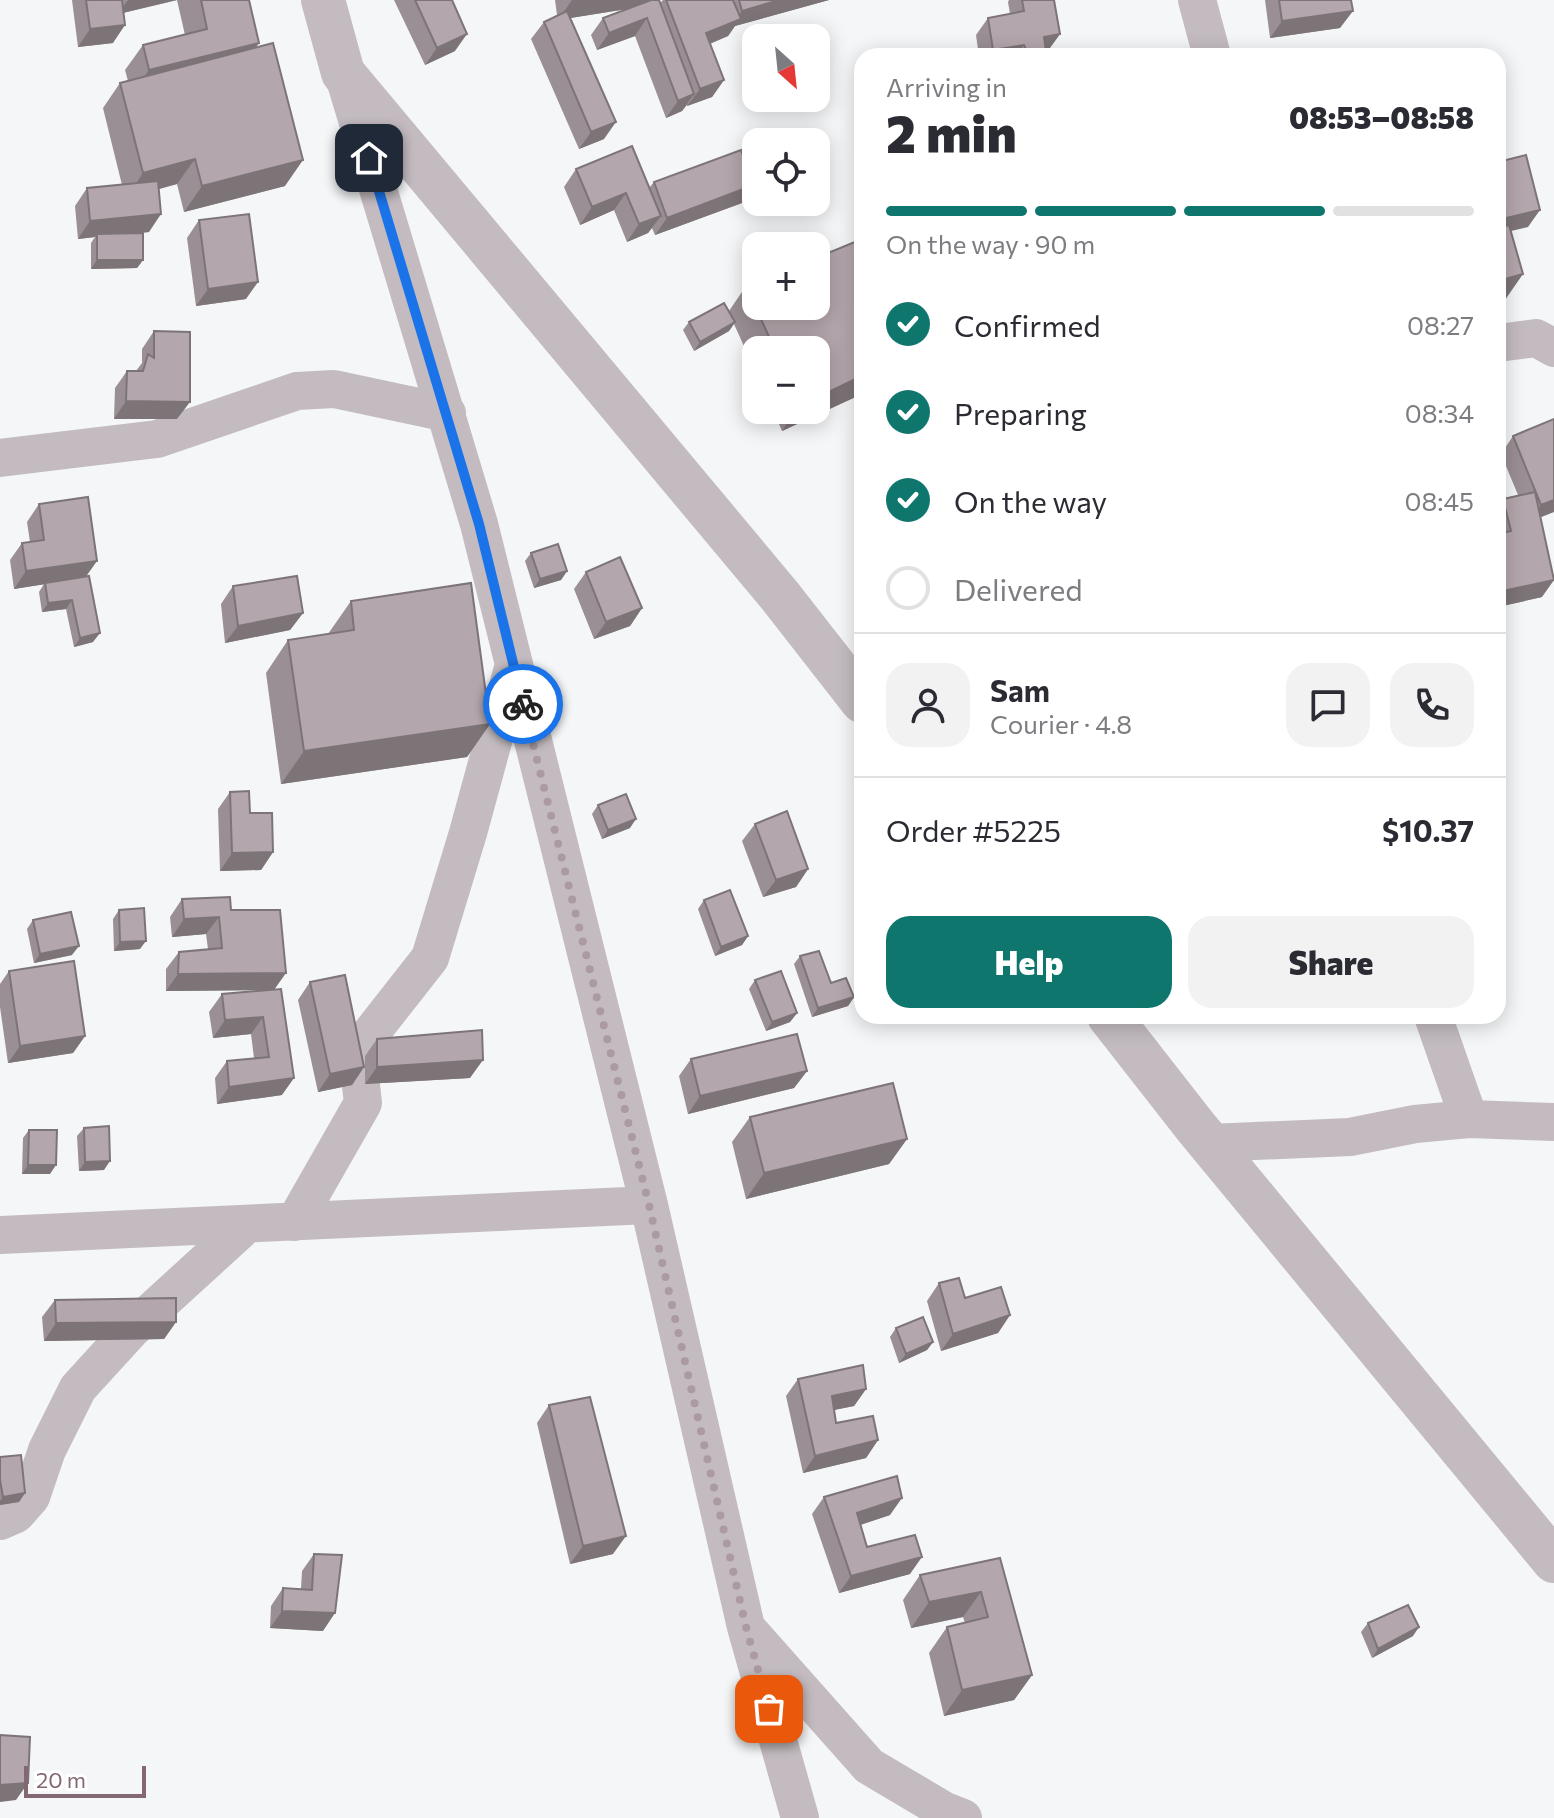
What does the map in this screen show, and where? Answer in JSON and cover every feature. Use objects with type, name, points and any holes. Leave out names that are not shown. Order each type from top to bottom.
[{"type":"street","points":[[323,0],[479,524],[649,1205],[746,1627],[800,1818]]},
{"type":"street","points":[[1197,0],[1210,48]]},
{"type":"street","points":[[343,73],[780,596],[854,691]]},
{"type":"street","points":[[1506,342],[1536,338],[1554,348]]},
{"type":"street","points":[[0,458],[157,439],[297,391],[334,389],[447,413]]},
{"type":"street","points":[[295,1222],[363,1103],[357,1051],[430,958],[468,833],[513,665]]},
{"type":"street","points":[[1115,1024],[1209,1143],[1554,1561]]},
{"type":"street","points":[[1436,1024],[1469,1119]]},
{"type":"street","points":[[1209,1143],[1350,1137],[1415,1124],[1469,1119],[1554,1122]]},
{"type":"street","points":[[0,1235],[649,1205]]},
{"type":"street","points":[[0,1521],[16,1514],[31,1497],[47,1450],[78,1388],[132,1329],[247,1224]]},
{"type":"street","points":[[746,1627],[869,1766],[945,1811],[963,1818]]},
{"type":"building","points":[[86,0],[122,0],[125,25],[90,29]]},
{"type":"building","points":[[201,0],[249,0],[259,43],[149,70],[143,45],[207,29]]},
{"type":"building","points":[[415,0],[452,0],[467,34],[437,48]]},
{"type":"building","points":[[651,0],[659,0],[694,94],[678,101],[647,18],[609,33],[603,18]]},
{"type":"building","points":[[666,0],[733,0],[741,19],[706,33],[724,80],[700,89]]},
{"type":"building","points":[[739,0],[779,0],[742,11]]},
{"type":"building","points":[[1022,0],[1054,0],[1060,34],[1044,37],[1045,48],[1026,48],[1024,45],[993,48],[988,18],[1024,11]]},
{"type":"building","points":[[1279,0],[1351,0],[1353,11],[1282,21]]},
{"type":"building","points":[[567,11],[616,122],[591,132],[544,22]]},
{"type":"building","points":[[273,43],[303,160],[202,186],[195,159],[143,173],[120,83]]},
{"type":"building","points":[[632,146],[661,216],[639,224],[626,193],[592,207],[576,169]]},
{"type":"building","points":[[741,150],[742,153],[742,190],[667,218],[654,182]]},
{"type":"building","points":[[1526,155],[1540,210],[1506,218],[1506,160]]},
{"type":"building","points":[[158,181],[161,214],[90,221],[87,188]]},
{"type":"building","points":[[249,214],[258,282],[208,289],[199,220]]},
{"type":"building","points":[[1509,225],[1523,274],[1506,279],[1506,226]]},
{"type":"building","points":[[143,233],[143,260],[97,260],[97,234]]},
{"type":"building","points":[[854,242],[854,380],[830,391],[830,336],[769,336],[761,320],[830,320],[830,252]]},
{"type":"building","points":[[724,303],[735,322],[700,342],[689,322]]},
{"type":"building","points":[[154,331],[190,332],[190,402],[126,401],[127,371],[143,371],[148,354],[154,358]]},
{"type":"building","points":[[1554,419],[1554,500],[1541,505],[1513,436]]},
{"type":"building","points":[[1535,492],[1554,580],[1506,590],[1506,532],[1511,531],[1506,498]]},
{"type":"building","points":[[88,497],[97,561],[26,571],[22,543],[44,540],[39,504]]},
{"type":"building","points":[[558,544],[567,571],[540,579],[531,553]]},
{"type":"building","points":[[620,557],[642,608],[606,622],[586,572]]},
{"type":"building","points":[[89,576],[100,633],[80,638],[72,600],[48,603],[45,583]]},
{"type":"building","points":[[297,576],[303,613],[238,626],[233,586]]},
{"type":"building","points":[[471,583],[490,724],[304,751],[288,640],[354,630],[351,601]]},
{"type":"building","points":[[249,791],[250,813],[272,813],[273,852],[232,853],[230,792]]},
{"type":"building","points":[[626,794],[636,819],[608,830],[598,805]]},
{"type":"building","points":[[787,811],[808,869],[776,880],[755,824]]},
{"type":"building","points":[[730,890],[748,936],[721,947],[704,900]]},
{"type":"building","points":[[230,897],[231,910],[280,910],[286,973],[178,974],[179,952],[222,948],[219,917],[184,919],[182,899]]},
{"type":"building","points":[[144,908],[146,941],[120,942],[119,910]]},
{"type":"building","points":[[71,912],[79,946],[40,954],[33,920]]},
{"type":"building","points":[[819,951],[831,983],[846,978],[854,997],[818,1008],[800,956]]},
{"type":"building","points":[[74,961],[85,1036],[20,1046],[9,971]]},
{"type":"building","points":[[781,971],[797,1013],[772,1022],[755,980]]},
{"type":"building","points":[[345,975],[364,1067],[330,1074],[310,982]]},
{"type":"building","points":[[281,989],[294,1078],[229,1087],[227,1061],[269,1057],[263,1017],[225,1020],[222,994]]},
{"type":"building","points":[[482,1030],[483,1060],[377,1067],[377,1039]]},
{"type":"building","points":[[797,1034],[807,1071],[700,1096],[691,1059]]},
{"type":"building","points":[[893,1083],[907,1139],[764,1173],[750,1117]]},
{"type":"building","points":[[109,1126],[110,1161],[85,1162],[84,1128]]},
{"type":"building","points":[[29,1130],[57,1130],[56,1165],[28,1165]]},
{"type":"building","points":[[959,1278],[965,1298],[1001,1287],[1010,1315],[953,1334],[939,1283]]},
{"type":"building","points":[[176,1298],[176,1322],[56,1323],[55,1300]]},
{"type":"building","points":[[923,1317],[933,1342],[906,1354],[896,1328]]},
{"type":"building","points":[[863,1365],[866,1389],[832,1396],[836,1423],[873,1416],[878,1440],[815,1456],[798,1379]]},
{"type":"building","points":[[590,1397],[626,1536],[583,1546],[549,1405]]},
{"type":"building","points":[[21,1455],[25,1493],[3,1497],[0,1457]]},
{"type":"building","points":[[897,1476],[902,1498],[857,1513],[867,1547],[915,1535],[922,1557],[851,1576],[824,1497]]},
{"type":"building","points":[[314,1554],[342,1555],[335,1613],[282,1611],[283,1588],[312,1590]]},
{"type":"building","points":[[1000,1558],[1032,1675],[962,1690],[947,1627],[988,1617],[981,1592],[929,1602],[920,1575]]},
{"type":"building","points":[[1408,1605],[1419,1627],[1378,1649],[1368,1623]]},
{"type":"building","points":[[0,1735],[30,1737],[28,1783],[0,1785]]},
{"type":"way so far","points":[[523,704],[649,1205],[746,1627],[769,1709]]},
{"type":"route","points":[[369,158],[479,524],[523,704]]}]
